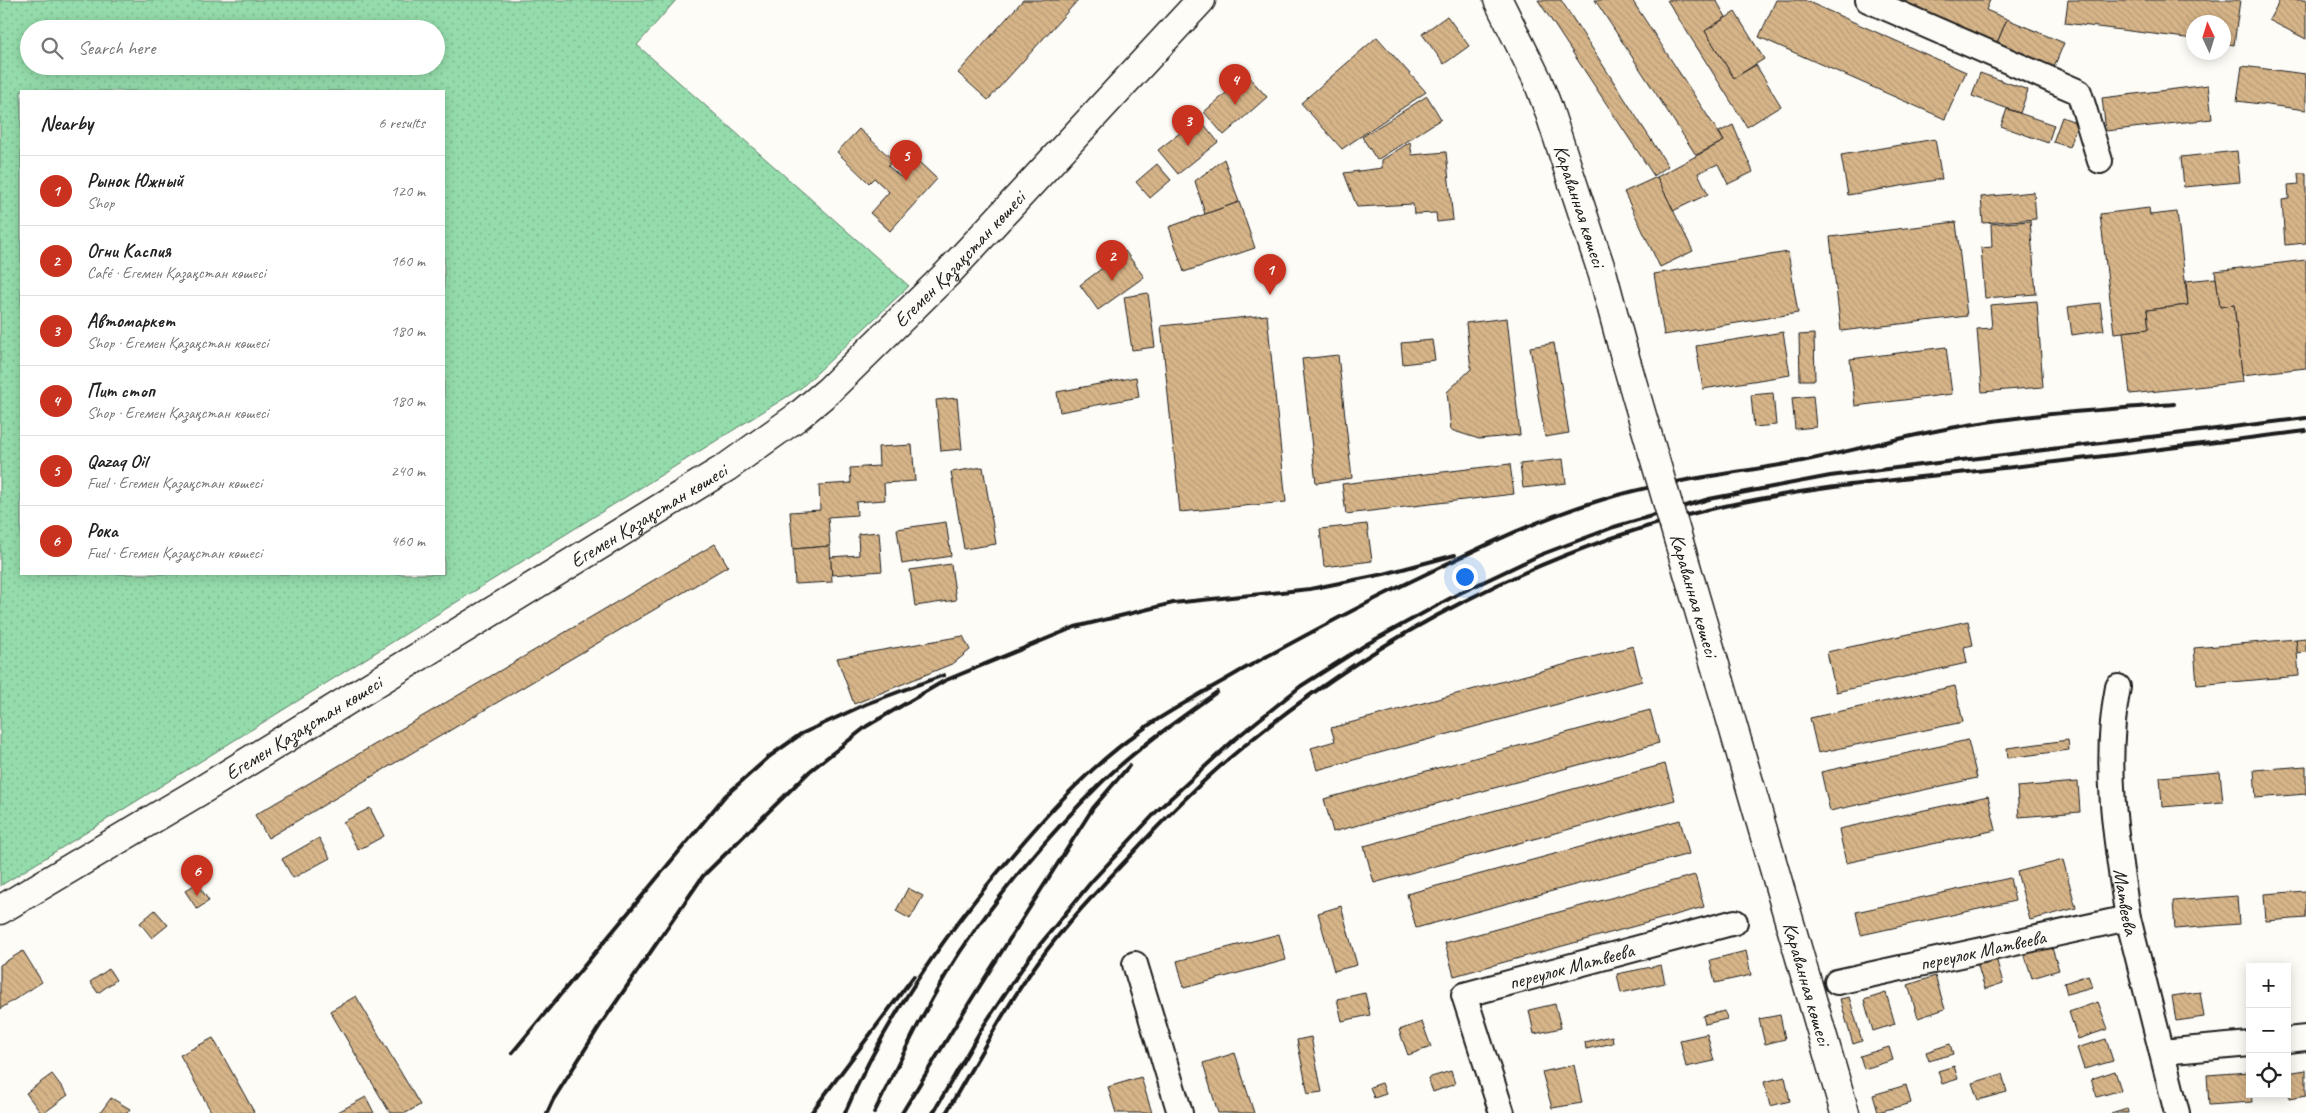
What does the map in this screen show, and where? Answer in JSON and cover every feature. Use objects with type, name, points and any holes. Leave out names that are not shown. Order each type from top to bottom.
[{"type":"main road","name":"Караванная көшесі","points":[[1478,0],[1537,79]]},
{"type":"main road","name":"Караванная көшесі","points":[[1498,0],[1537,79],[1603,275],[1626,361],[1846,1113]]},
{"type":"main road","name":"Егемен Қазақстан көшесі","points":[[0,910],[200,792],[727,467],[797,417],[828,391],[948,273],[1199,1]]},
{"type":"street","points":[[1868,0],[2079,92],[2100,161]]},
{"type":"street","name":"Матвеева","points":[[2118,687],[2112,716],[2110,770],[2128,918],[2177,1113]]},
{"type":"street","name":"переулок Матвеева","points":[[1837,982],[2128,918]]},
{"type":"street","name":"переулок Матвеева","points":[[1502,1113],[1464,995],[1735,922]]},
{"type":"street","points":[[1135,964],[1180,1113]]},
{"type":"street","points":[[2291,1040],[2306,1038]]},
{"type":"street","points":[[2162,1052],[2246,1044]]},
{"type":"green space","points":[[0,0],[676,0],[637,45],[909,286],[801,388],[0,886]]},
{"type":"building","points":[[1023,0],[1078,0],[988,100],[958,73]]},
{"type":"building","points":[[1538,0],[1561,0],[1668,166],[1654,176]]},
{"type":"building","points":[[1595,0],[1632,0],[1724,141],[1696,155]]},
{"type":"building","points":[[1667,0],[1716,0],[1726,17],[1705,31],[1734,78],[1756,65],[1781,106],[1747,127]]},
{"type":"building","points":[[1776,0],[1804,0],[1966,72],[1945,119],[1759,37]]},
{"type":"building","points":[[1896,0],[1990,0],[1986,10],[2007,19],[1997,43]]},
{"type":"building","points":[[2068,0],[2240,0],[2234,45],[2231,44],[2231,15],[2186,15],[2186,38],[2065,23]]},
{"type":"building","points":[[2280,0],[2306,0],[2306,39],[2269,20]]},
{"type":"building","points":[[1735,12],[1764,59],[1734,78],[1705,31]]},
{"type":"building","points":[[1447,16],[1469,46],[1444,64],[1422,34]]},
{"type":"building","points":[[2007,19],[2064,43],[2054,67],[1997,43]]},
{"type":"building","points":[[1377,37],[1426,92],[1342,149],[1301,103]]},
{"type":"building","points":[[2242,66],[2306,74],[2306,110],[2237,101]]},
{"type":"building","points":[[1980,73],[2028,90],[2020,113],[1972,96]]},
{"type":"building","points":[[1247,75],[1267,97],[1224,135],[1204,112]]},
{"type":"building","points":[[2208,85],[2212,119],[2106,131],[2102,98]]},
{"type":"building","points":[[1427,96],[1441,119],[1377,160],[1362,137]]},
{"type":"building","points":[[2007,109],[2054,125],[2048,143],[2001,126]]},
{"type":"building","points":[[2062,117],[2078,123],[2069,147],[2053,142]]},
{"type":"building","points":[[1199,118],[1218,142],[1178,174],[1158,150]]},
{"type":"building","points":[[1733,125],[1753,172],[1728,184],[1718,164],[1698,173],[1708,194],[1673,211],[1657,177],[1724,141],[1719,132]]},
{"type":"building","points":[[859,129],[893,160],[888,166],[902,178],[918,161],[937,179],[890,231],[870,213],[889,192],[874,178],[869,183],[837,152]]},
{"type":"building","points":[[1935,139],[1942,179],[1848,195],[1841,155]]},
{"type":"building","points":[[1410,142],[1412,155],[1446,152],[1453,220],[1437,222],[1436,213],[1414,214],[1413,204],[1357,207],[1344,173],[1382,168],[1382,160]]},
{"type":"building","points":[[2237,151],[2240,182],[2184,187],[2181,157]]},
{"type":"building","points":[[1224,159],[1239,202],[1205,214],[1195,181]]},
{"type":"building","points":[[1157,164],[1171,180],[1150,198],[1136,182]]},
{"type":"building","points":[[2298,173],[2306,173],[2306,243],[2285,245],[2282,200],[2289,199],[2288,185],[2299,184]]},
{"type":"building","points":[[1657,177],[1693,251],[1660,267],[1624,192]]},
{"type":"building","points":[[2034,192],[2036,219],[1983,223],[1981,197]]},
{"type":"building","points":[[1239,202],[1255,248],[1184,272],[1169,227]]},
{"type":"building","points":[[2149,208],[2150,215],[2177,212],[2188,305],[2147,310],[2149,329],[2114,333],[2100,214]]},
{"type":"building","points":[[2030,221],[2036,294],[1985,298],[1981,248],[1992,247],[1991,224]]},
{"type":"building","points":[[1956,222],[1967,316],[1841,331],[1830,237]]},
{"type":"building","points":[[1125,251],[1144,277],[1098,310],[1080,285]]},
{"type":"building","points":[[1788,252],[1798,313],[1664,335],[1654,274]]},
{"type":"building","points":[[2306,260],[2306,368],[2242,375],[2234,305],[2220,307],[2215,271]]},
{"type":"building","points":[[2216,278],[2220,307],[2234,305],[2243,382],[2130,394],[2123,332],[2149,329],[2147,310],[2188,305],[2186,281]]},
{"type":"building","points":[[1148,293],[1155,347],[1132,350],[1124,297]]},
{"type":"building","points":[[2037,301],[2043,387],[1982,392],[1977,329],[1992,328],[1990,305]]},
{"type":"building","points":[[2100,303],[2104,330],[2072,335],[2068,307]]},
{"type":"building","points":[[1267,315],[1286,502],[1180,512],[1161,326]]},
{"type":"building","points":[[1507,318],[1520,435],[1479,439],[1451,430],[1447,392],[1471,369],[1466,323]]},
{"type":"building","points":[[1783,332],[1790,375],[1703,389],[1696,346]]},
{"type":"building","points":[[1814,334],[1815,380],[1800,380],[1799,335]]},
{"type":"building","points":[[1432,340],[1435,360],[1403,364],[1401,343]]},
{"type":"building","points":[[1554,343],[1569,433],[1545,437],[1530,347]]},
{"type":"building","points":[[1946,347],[1952,394],[1855,406],[1850,359]]},
{"type":"building","points":[[1338,355],[1352,478],[1316,483],[1302,359]]},
{"type":"building","points":[[1136,377],[1139,397],[1060,412],[1057,392]]},
{"type":"building","points":[[1773,393],[1776,425],[1754,427],[1751,395]]},
{"type":"building","points":[[1813,396],[1816,427],[1795,429],[1792,398]]},
{"type":"building","points":[[957,398],[962,449],[941,451],[936,400]]},
{"type":"building","points":[[912,445],[915,481],[884,483],[885,500],[856,502],[857,515],[828,517],[830,546],[793,549],[790,512],[820,510],[819,485],[851,483],[850,468],[879,466],[878,447]]},
{"type":"building","points":[[1563,459],[1566,483],[1523,488],[1520,464]]},
{"type":"building","points":[[1510,464],[1514,494],[1346,514],[1342,484]]},
{"type":"building","points":[[983,467],[996,544],[964,549],[951,472]]},
{"type":"building","points":[[946,522],[951,556],[902,564],[897,529]]},
{"type":"building","points":[[1367,524],[1372,561],[1324,567],[1320,529]]},
{"type":"building","points":[[879,532],[882,571],[832,575],[830,557],[859,555],[858,534]]},
{"type":"building","points":[[715,544],[728,566],[268,838],[255,815]]},
{"type":"building","points":[[830,546],[832,582],[795,584],[793,549]]},
{"type":"building","points":[[951,564],[956,600],[915,606],[910,570]]},
{"type":"building","points":[[1968,621],[1973,645],[1964,647],[1967,663],[1836,692],[1827,652]]},
{"type":"building","points":[[963,636],[970,650],[954,663],[854,704],[837,658]]},
{"type":"building","points":[[2306,638],[2306,652],[2297,653],[2296,639]]},
{"type":"building","points":[[2296,639],[2299,676],[2197,685],[2194,648]]},
{"type":"building","points":[[1633,646],[1642,681],[1317,770],[1311,748],[1335,741],[1331,728]]},
{"type":"building","points":[[1955,686],[1963,722],[1818,753],[1810,718]]},
{"type":"building","points":[[1650,710],[1659,743],[1333,832],[1324,799]]},
{"type":"building","points":[[1968,740],[1977,778],[1830,811],[1821,772]]},
{"type":"building","points":[[2068,740],[2069,750],[2008,758],[2007,748]]},
{"type":"building","points":[[1665,764],[1675,800],[1374,883],[1364,846]]},
{"type":"building","points":[[2306,766],[2306,794],[2256,798],[2254,770]]},
{"type":"building","points":[[2220,772],[2223,802],[2162,807],[2160,777]]},
{"type":"building","points":[[2078,782],[2080,812],[2019,817],[2017,787]]},
{"type":"building","points":[[1988,796],[1996,830],[1846,863],[1839,829]]},
{"type":"building","points":[[370,808],[384,836],[358,850],[343,822]]},
{"type":"building","points":[[1680,820],[1689,854],[1416,928],[1407,894]]},
{"type":"building","points":[[319,838],[330,858],[293,878],[282,859]]},
{"type":"building","points":[[2063,860],[2076,908],[2030,920],[2017,872]]},
{"type":"building","points":[[1695,875],[1704,907],[1454,976],[1445,943]]},
{"type":"building","points":[[2010,878],[2015,901],[1861,935],[1856,912]]},
{"type":"building","points":[[197,883],[209,901],[197,909],[185,891]]},
{"type":"building","points":[[908,888],[923,896],[910,919],[896,911]]},
{"type":"building","points":[[2306,891],[2306,918],[2266,921],[2264,894]]},
{"type":"building","points":[[2237,896],[2239,924],[2175,929],[2173,901]]},
{"type":"building","points":[[1341,906],[1357,965],[1334,971],[1318,913]]},
{"type":"building","points":[[155,910],[168,925],[152,938],[140,923]]},
{"type":"building","points":[[1279,934],[1286,960],[1184,988],[1177,961]]},
{"type":"building","points":[[2051,945],[2059,970],[2032,978],[2024,953]]},
{"type":"building","points":[[23,951],[42,982],[0,1009],[0,965]]},
{"type":"building","points":[[1746,951],[1751,975],[1715,983],[1710,960]]},
{"type":"building","points":[[1996,958],[2003,983],[1985,989],[1977,963]]},
{"type":"building","points":[[1661,965],[1665,983],[1621,993],[1617,974]]},
{"type":"building","points":[[109,969],[116,980],[98,993],[90,982]]},
{"type":"building","points":[[2088,975],[2092,987],[2067,994],[2064,983]]},
{"type":"building","points":[[1935,976],[1945,1009],[1918,1018],[1908,985]]},
{"type":"building","points":[[2200,992],[2204,1017],[2176,1021],[2172,996]]},
{"type":"building","points":[[1365,993],[1370,1015],[1342,1021],[1337,999]]},
{"type":"building","points":[[1886,993],[1895,1024],[1873,1031],[1864,1000]]},
{"type":"building","points":[[356,996],[420,1105],[406,1113],[390,1113],[330,1011]]},
{"type":"building","points":[[1849,997],[1862,1041],[1853,1044],[1840,999]]},
{"type":"building","points":[[2098,1002],[2108,1029],[2078,1039],[2069,1012]]},
{"type":"building","points":[[1555,1004],[1561,1028],[1534,1034],[1529,1010]]},
{"type":"building","points":[[1725,1011],[1727,1019],[1705,1024],[1703,1016]]},
{"type":"building","points":[[1780,1015],[1785,1039],[1765,1044],[1759,1019]]},
{"type":"building","points":[[1422,1022],[1431,1047],[1408,1055],[1399,1030]]},
{"type":"building","points":[[1707,1034],[1714,1061],[1686,1067],[1680,1040]]},
{"type":"building","points":[[1612,1036],[1613,1043],[1586,1049],[1585,1042]]},
{"type":"building","points":[[1311,1037],[1322,1092],[1308,1094],[1297,1040]]},
{"type":"building","points":[[213,1038],[254,1112],[212,1113],[180,1055]]},
{"type":"building","points":[[2106,1039],[2113,1061],[2084,1069],[2077,1048]]},
{"type":"building","points":[[1950,1044],[1953,1054],[1929,1061],[1926,1052]]},
{"type":"building","points":[[1889,1047],[1893,1060],[1864,1069],[1860,1056]]},
{"type":"building","points":[[1235,1053],[1254,1113],[1218,1113],[1203,1063]]},
{"type":"building","points":[[1574,1065],[1582,1103],[1552,1108],[1542,1072]]},
{"type":"building","points":[[1954,1066],[1958,1079],[1942,1084],[1938,1071]]},
{"type":"building","points":[[2306,1070],[2306,1096],[2289,1099],[2291,1098],[2291,1072]]},
{"type":"building","points":[[1451,1071],[1455,1084],[1433,1092],[1428,1078]]},
{"type":"building","points":[[2115,1071],[2121,1090],[2097,1097],[2091,1079]]},
{"type":"building","points":[[2246,1072],[2246,1098],[2252,1098],[2252,1102],[2209,1105],[2207,1075]]},
{"type":"building","points":[[52,1074],[68,1095],[44,1113],[41,1113],[26,1093]]},
{"type":"building","points":[[2002,1074],[2007,1092],[1978,1100],[1972,1083]]},
{"type":"building","points":[[1141,1077],[1152,1113],[1116,1113],[1108,1087]]},
{"type":"building","points":[[1785,1077],[1790,1101],[1770,1106],[1764,1082]]},
{"type":"building","points":[[1382,1083],[1386,1094],[1374,1098],[1370,1087]]},
{"type":"building","points":[[1906,1085],[1911,1103],[1878,1112],[1873,1095]]},
{"type":"building","points":[[366,1097],[374,1113],[336,1113]]},
{"type":"building","points":[[111,1098],[130,1109],[127,1113],[100,1113]]},
{"type":"building","points":[[2127,1108],[2128,1113],[2111,1113]]},
{"type":"railway","points":[[845,1113],[879,1043],[919,977],[965,913],[1059,802],[1109,755],[1146,727],[1242,670],[1319,628],[1397,588],[1523,529],[1575,508],[1625,493],[1674,482],[1797,462],[1968,425],[2045,415],[2174,404]]},
{"type":"railway","points":[[933,1113],[982,1028],[1029,958],[1092,881],[1159,809],[1235,739],[1301,686],[1367,644],[1458,594],[1540,555],[1614,527],[1709,499],[1830,476],[2306,418]]},
{"type":"railway","points":[[946,1113],[1002,1017],[1048,948],[1093,896],[1184,800],[1228,759],[1295,706],[1349,668],[1462,602],[1582,549],[1644,527],[1741,502],[1811,490],[2306,431]]},
{"type":"railway","points":[[547,1113],[553,1100],[601,1024],[703,876],[810,771],[867,726],[944,681],[1075,627],[1173,603],[1310,589],[1384,574],[1455,555]]},
{"type":"railway","points":[[512,1053],[725,796],[770,756],[801,734],[866,704],[944,675]]},
{"type":"railway","points":[[874,1113],[915,1031],[948,971],[975,930],[1026,864],[1063,822],[1114,770],[1217,692]]},
{"type":"railway","points":[[902,1113],[1093,808],[1129,766]]},
{"type":"railway","points":[[811,1113],[914,976]]},
{"type":"place","name":"Пит стоп","points":[[1235,105]]},
{"type":"place","name":"Автомаркет","points":[[1188,146]]},
{"type":"place","name":"Qazaq Oil","points":[[906,181]]},
{"type":"place","name":"Огни Каспия","points":[[1112,281]]},
{"type":"place","name":"Рынок Южный","points":[[1270,295]]},
{"type":"place","name":"Рока","points":[[197,896]]}]
